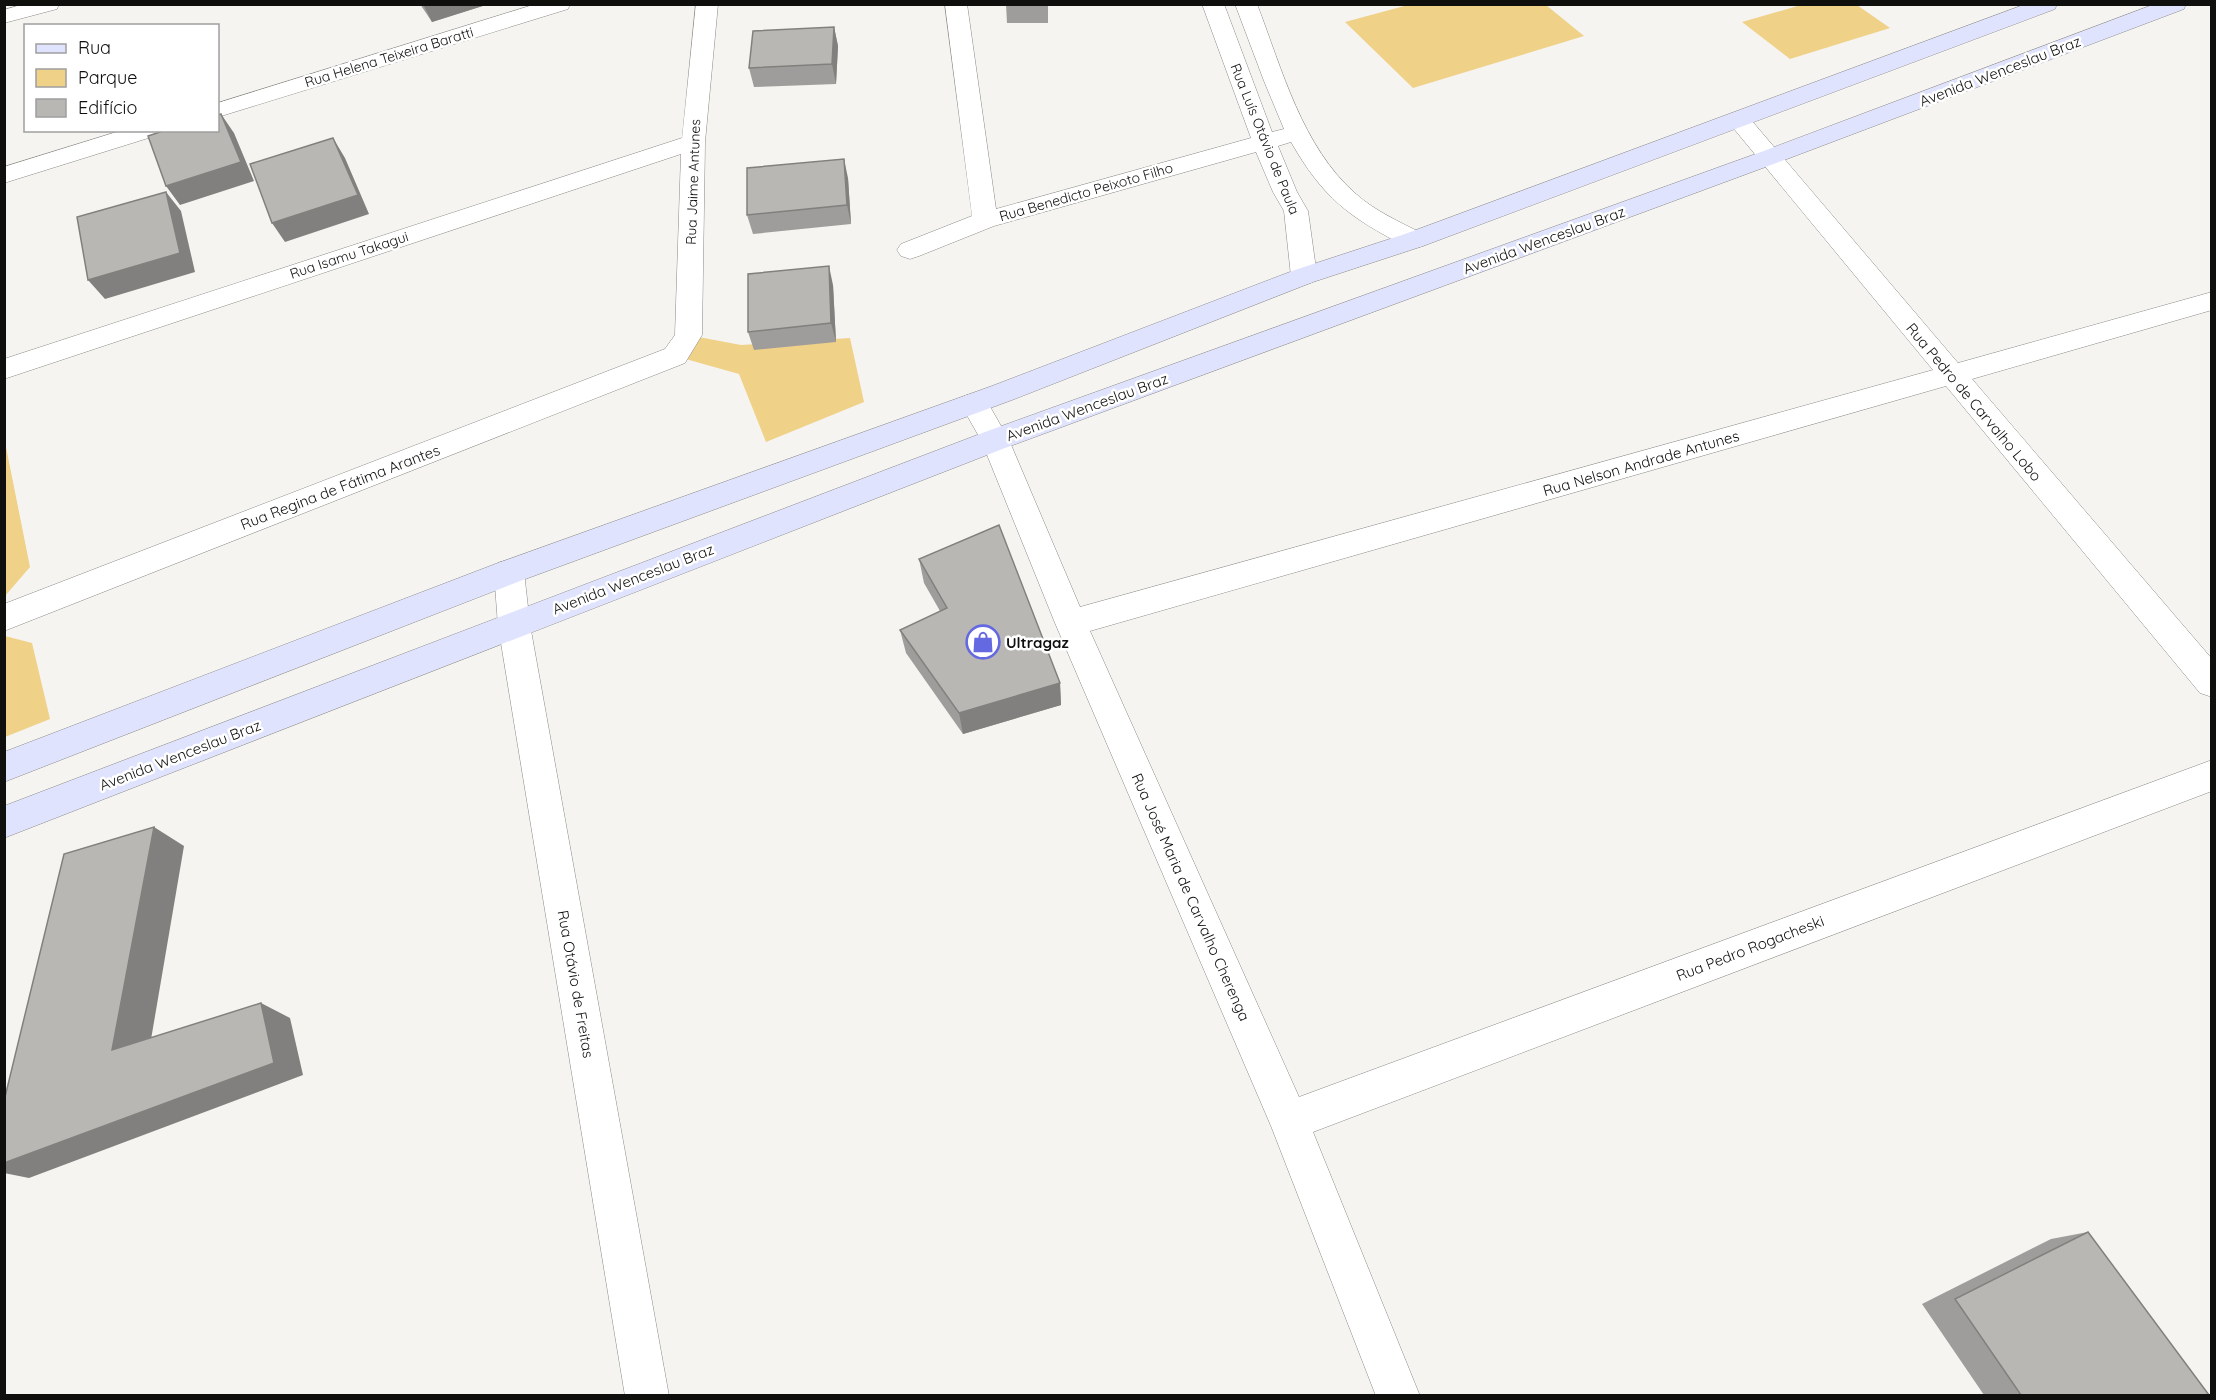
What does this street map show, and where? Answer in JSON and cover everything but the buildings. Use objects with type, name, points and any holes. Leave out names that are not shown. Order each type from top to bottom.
[{"type":"main road","points":[[4,767],[509,572],[974,404],[1304,276],[1414,240],[2047,4]]},
{"type":"main road","name":"Avenida Wenceslau Braz","points":[[4,822],[995,440],[1770,157],[2176,4]]},
{"type":"street","points":[[4,17],[50,4]]},
{"type":"street","name":"Rua Helena Teixeira Baratti","points":[[219,110],[560,4]]},
{"type":"street","name":"Rua Jaime Antunes","points":[[675,356],[688,335],[693,142],[707,4]]},
{"type":"street","points":[[956,4],[985,220]]},
{"type":"street","name":"Rua Luís Otávio de Paula","points":[[1213,4],[1264,142],[1285,192],[1296,211],[1304,276]]},
{"type":"street","points":[[1246,4],[1297,133],[1328,182],[1347,200],[1374,219],[1414,240]]},
{"type":"street","name":"Rua Pedro de Carvalho Lobo","points":[[1738,119],[2211,683]]},
{"type":"street","points":[[4,175],[144,132]]},
{"type":"street","name":"Rua Benedicto Peixoto Filho","points":[[910,250],[985,220],[1297,133]]},
{"type":"street","name":"Rua Isamu Takagui","points":[[4,369],[693,142]]},
{"type":"street","name":"Rua Nelson Andrade Antunes","points":[[1071,623],[2211,301]]},
{"type":"street","name":"Rua Regina de Fátima Arantes","points":[[4,618],[675,356]]},
{"type":"street","name":"Rua José Maria de Carvalho Cherenga","points":[[974,404],[995,440],[1071,623],[1289,1122],[1398,1395]]},
{"type":"street","name":"Rua Otávio de Freitas","points":[[509,572],[514,625],[647,1395]]},
{"type":"street","name":"Rua Pedro Rogacheski","points":[[1289,1122],[2211,775]]},
{"type":"green space","points":[[1408,5],[1546,5],[1584,36],[1413,88],[1345,22]]},
{"type":"green space","points":[[1801,5],[1857,5],[1890,28],[1790,59],[1742,22]]},
{"type":"green space","points":[[688,335],[741,345],[850,338],[864,402],[766,442],[739,374],[675,356]]},
{"type":"green space","points":[[4,437],[30,567],[5,596],[4,596]]},
{"type":"green space","points":[[5,636],[32,643],[50,719],[5,737]]},
{"type":"place","name":"Ultragaz","points":[[983,642]]}]
